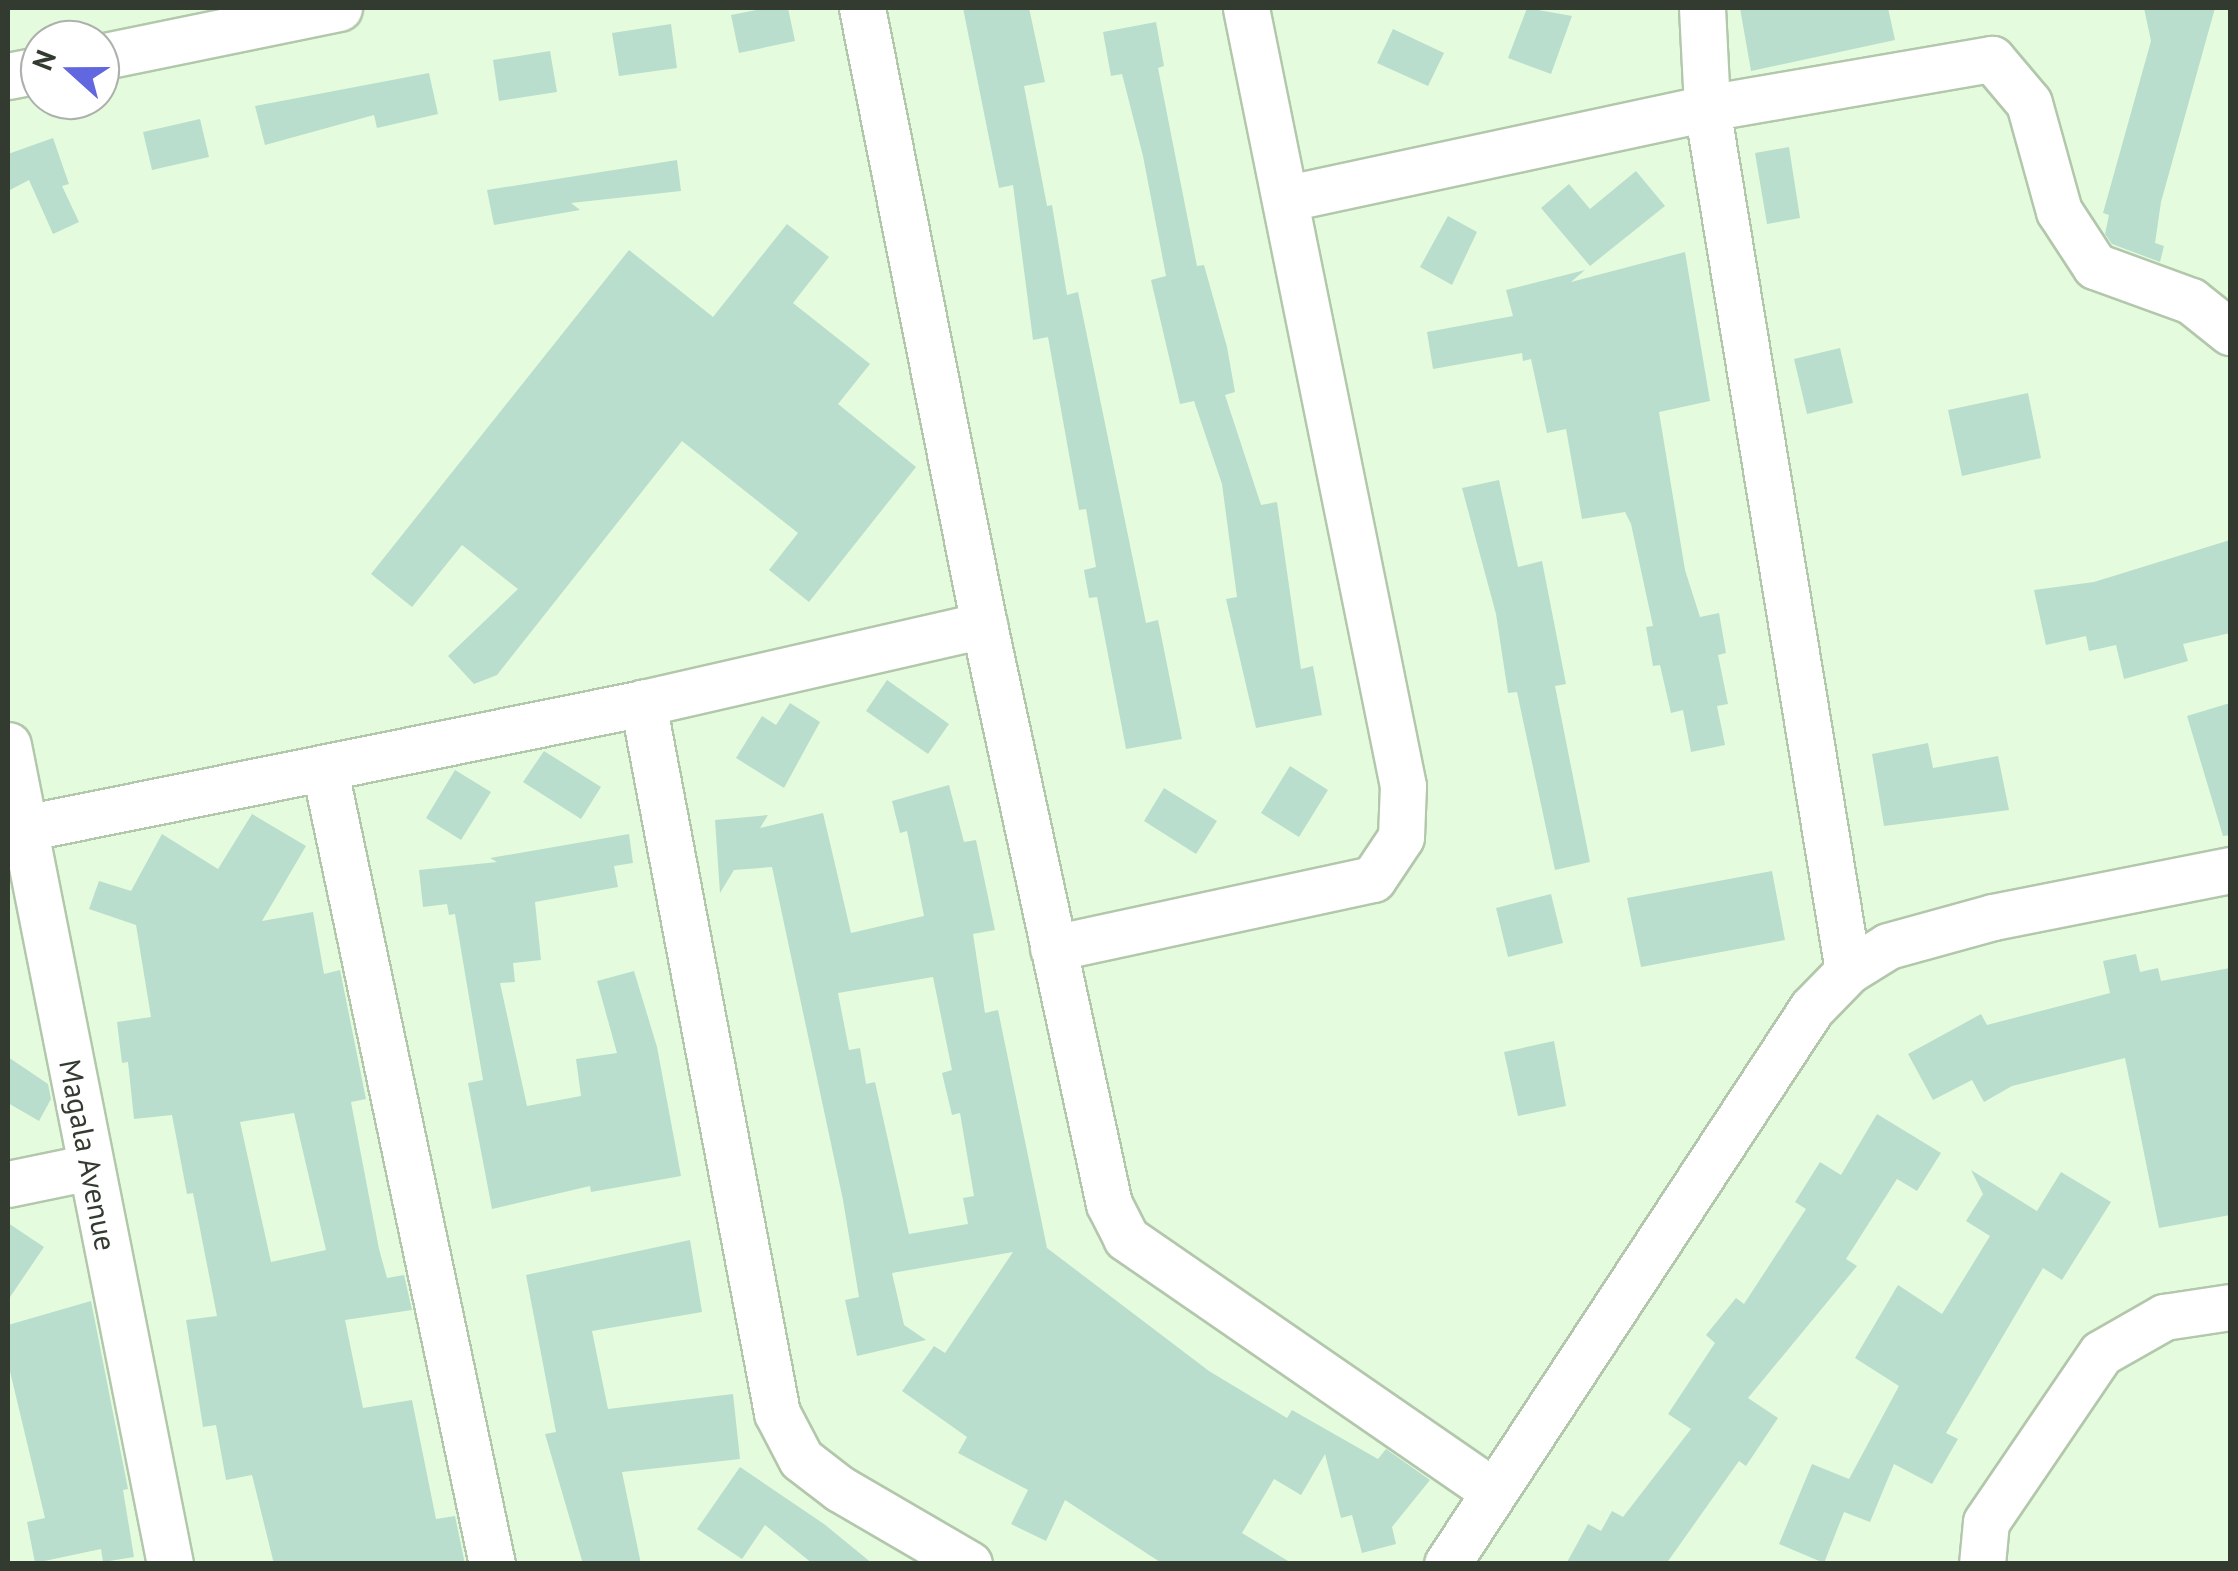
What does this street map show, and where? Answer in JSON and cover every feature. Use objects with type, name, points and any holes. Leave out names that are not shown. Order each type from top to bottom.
[{"type":"street","points":[[120,48],[172,24],[339,8]]},
{"type":"street","points":[[862,8],[984,625],[1109,1204],[1126,1238],[1494,1492]]},
{"type":"street","points":[[1053,948],[1373,879],[1401,837],[1403,786],[1288,198],[1246,8]]},
{"type":"street","points":[[1702,8],[1706,108],[1848,971]]},
{"type":"street","points":[[1288,198],[1706,108],[1992,59],[2030,104],[2059,211],[2095,266],[2190,302],[2230,332]]},
{"type":"street","points":[[24,828],[326,771],[984,625]]},
{"type":"street","points":[[643,703],[777,1413],[801,1459],[840,1489],[969,1564]]},
{"type":"street","name":"Magala Avenue","points":[[8,745],[170,1564]]},
{"type":"street","points":[[326,771],[492,1564]]},
{"type":"street","points":[[1447,1564],[1812,1008],[1848,971],[1888,946],[1992,917],[2230,870]]},
{"type":"street","points":[[8,1184],[90,1167]]},
{"type":"street","points":[[1982,1564],[1986,1522],[2101,1353],[2164,1317],[2230,1307]]},
{"type":"building","points":[[788,8],[795,41],[739,53],[731,15]]},
{"type":"building","points":[[963,8],[1029,8],[1045,82],[1024,86],[1047,206],[1052,205],[1067,295],[1078,292],[1146,623],[1158,620],[1182,739],[1126,749],[1097,597],[1089,598],[1084,570],[1096,567],[1086,509],[1079,510],[1048,337],[1033,340],[1013,185],[999,188]]},
{"type":"building","points":[[1527,8],[1572,16],[1551,74],[1508,58]]},
{"type":"building","points":[[1740,8],[1888,8],[1895,40],[1751,71]]},
{"type":"building","points":[[2144,8],[2215,8],[2161,202],[2155,243],[2164,246],[2160,262],[2112,244],[2105,234],[2109,215],[2103,213],[2151,41]]},
{"type":"building","points":[[1156,22],[1164,66],[1158,68],[1197,266],[1204,265],[1227,347],[1235,392],[1225,395],[1261,505],[1277,502],[1301,669],[1313,666],[1322,715],[1256,728],[1226,599],[1237,597],[1222,484],[1194,401],[1180,404],[1151,280],[1166,276],[1143,156],[1122,74],[1111,76],[1103,32]]},
{"type":"building","points":[[671,24],[677,68],[619,76],[612,33]]},
{"type":"building","points":[[1393,29],[1444,53],[1428,86],[1377,63]]},
{"type":"building","points":[[550,51],[557,92],[499,101],[493,60]]},
{"type":"building","points":[[429,73],[438,114],[377,128],[374,115],[265,145],[255,106]]},
{"type":"building","points":[[200,119],[209,157],[152,170],[143,132]]},
{"type":"building","points":[[53,138],[69,184],[62,186],[79,222],[53,234],[29,180],[8,191],[8,154]]},
{"type":"building","points":[[1789,147],[1800,218],[1767,224],[1755,153]]},
{"type":"building","points":[[677,160],[681,191],[571,203],[580,210],[494,225],[487,190]]},
{"type":"building","points":[[1636,171],[1665,206],[1590,266],[1541,208],[1569,184],[1590,209]]},
{"type":"building","points":[[1448,216],[1477,232],[1452,285],[1420,267]]},
{"type":"building","points":[[787,224],[829,257],[793,303],[870,364],[838,404],[916,467],[809,602],[769,570],[798,533],[682,441],[497,675],[474,684],[448,656],[518,589],[462,545],[412,607],[371,574],[629,250],[713,317]]},
{"type":"building","points":[[1685,252],[1710,401],[1659,412],[1685,570],[1700,617],[1719,613],[1726,653],[1718,655],[1728,704],[1717,706],[1725,745],[1691,752],[1683,710],[1671,713],[1660,665],[1653,666],[1646,627],[1653,626],[1631,524],[1625,512],[1582,519],[1566,429],[1547,433],[1531,359],[1523,361],[1522,353],[1433,369],[1427,332],[1513,316],[1506,290],[1585,270],[1571,282]]},
{"type":"building","points":[[1840,348],[1853,403],[1807,414],[1794,359]]},
{"type":"building","points":[[2028,393],[2041,458],[1962,476],[1948,410]]},
{"type":"building","points":[[1499,480],[1518,567],[1542,561],[1566,684],[1555,686],[1590,862],[1555,870],[1517,692],[1508,693],[1496,614],[1462,488]]},
{"type":"building","points":[[2230,540],[2230,633],[2183,644],[2188,661],[2124,679],[2116,645],[2089,651],[2086,636],[2046,645],[2034,590],[2094,582]]},
{"type":"building","points":[[887,680],[949,724],[928,754],[866,711]]},
{"type":"building","points":[[790,703],[820,722],[784,788],[736,758],[762,716],[776,725]]},
{"type":"building","points":[[2230,703],[2230,835],[2223,836],[2187,716]]},
{"type":"building","points":[[1928,743],[1933,768],[1998,756],[2009,810],[1884,826],[1872,754]]},
{"type":"building","points":[[544,751],[601,787],[581,819],[523,782]]},
{"type":"building","points":[[1290,766],[1328,790],[1299,837],[1261,813]]},
{"type":"building","points":[[455,770],[491,792],[461,840],[426,818]]},
{"type":"building","points":[[949,785],[964,842],[976,840],[995,930],[973,934],[985,1013],[998,1010],[1047,1248],[1209,1371],[1287,1418],[1292,1410],[1378,1459],[1386,1449],[1430,1480],[1392,1527],[1396,1544],[1362,1553],[1352,1515],[1341,1518],[1325,1454],[1301,1495],[1274,1479],[1242,1533],[1293,1564],[1163,1564],[1065,1500],[1046,1541],[1011,1524],[1028,1490],[958,1453],[967,1437],[902,1391],[934,1346],[945,1353],[1013,1252],[892,1273],[904,1325],[926,1340],[857,1356],[845,1300],[859,1297],[843,1200],[772,867],[734,870],[720,893],[715,820],[768,815],[760,828],[823,813],[851,933],[924,916],[907,831],[900,833],[892,801]],"holes":[[[933,977],[952,1070],[942,1073],[952,1115],[960,1113],[974,1196],[963,1198],[968,1224],[909,1234],[875,1082],[866,1084],[860,1048],[849,1050],[838,993]]]},
{"type":"building","points":[[1164,788],[1217,821],[1196,854],[1144,821]]},
{"type":"building","points":[[252,814],[306,846],[262,921],[313,912],[324,974],[340,970],[366,1099],[351,1102],[379,1249],[387,1278],[404,1275],[412,1310],[345,1320],[363,1408],[412,1400],[436,1519],[455,1516],[465,1564],[274,1564],[252,1475],[226,1480],[216,1425],[203,1427],[186,1320],[217,1316],[193,1193],[187,1194],[172,1115],[134,1119],[128,1062],[122,1063],[117,1022],[151,1017],[136,925],[89,909],[99,881],[131,891],[162,834],[218,869]],"holes":[[[294,1113],[326,1250],[271,1262],[240,1122]]]},
{"type":"building","points":[[629,834],[633,863],[614,866],[618,887],[535,902],[541,960],[513,963],[515,982],[500,983],[527,1106],[581,1096],[576,1059],[617,1053],[597,981],[634,971],[657,1047],[681,1176],[591,1192],[590,1186],[492,1209],[468,1083],[483,1080],[455,914],[449,915],[447,904],[423,907],[419,870],[497,862],[490,858]]},
{"type":"building","points":[[1772,871],[1785,940],[1641,967],[1627,898]]},
{"type":"building","points":[[1551,894],[1563,943],[1508,957],[1496,908]]},
{"type":"building","points":[[2136,954],[2140,972],[2158,968],[2161,981],[2230,968],[2230,1215],[2159,1228],[2125,1058],[2012,1086],[1984,1102],[1972,1080],[1933,1100],[1908,1054],[1981,1014],[1987,1025],[2110,993],[2103,961]]},
{"type":"building","points":[[1554,1041],[1566,1106],[1518,1116],[1504,1052]]},
{"type":"building","points":[[8,1057],[48,1084],[51,1099],[39,1121],[8,1103]]},
{"type":"building","points":[[1877,1114],[1941,1153],[1917,1191],[1897,1179],[1846,1259],[1857,1266],[1748,1398],[1778,1418],[1746,1466],[1739,1461],[1666,1564],[1566,1564],[1588,1524],[1601,1531],[1612,1511],[1623,1517],[1691,1429],[1668,1414],[1715,1343],[1706,1335],[1736,1298],[1744,1304],[1806,1209],[1795,1202],[1820,1162],[1841,1175]]},
{"type":"building","points":[[1971,1170],[2037,1211],[2061,1172],[2111,1202],[2062,1280],[2043,1268],[1946,1433],[1958,1439],[1932,1484],[1894,1464],[1870,1522],[1844,1512],[1824,1563],[1779,1544],[1812,1464],[1849,1479],[1899,1386],[1855,1358],[1898,1285],[1942,1314],[1990,1236],[1966,1221],[1983,1194]]},
{"type":"building","points":[[8,1223],[44,1247],[8,1300]]},
{"type":"building","points":[[690,1240],[702,1312],[592,1331],[608,1409],[733,1394],[740,1459],[622,1472],[641,1564],[583,1564],[545,1434],[556,1432],[526,1275]]},
{"type":"building","points":[[91,1301],[128,1489],[123,1490],[134,1557],[103,1562],[101,1549],[35,1563],[27,1522],[45,1518],[8,1363],[8,1325]]},
{"type":"building","points":[[740,1467],[824,1524],[873,1564],[813,1564],[765,1525],[742,1559],[697,1529]]}]
